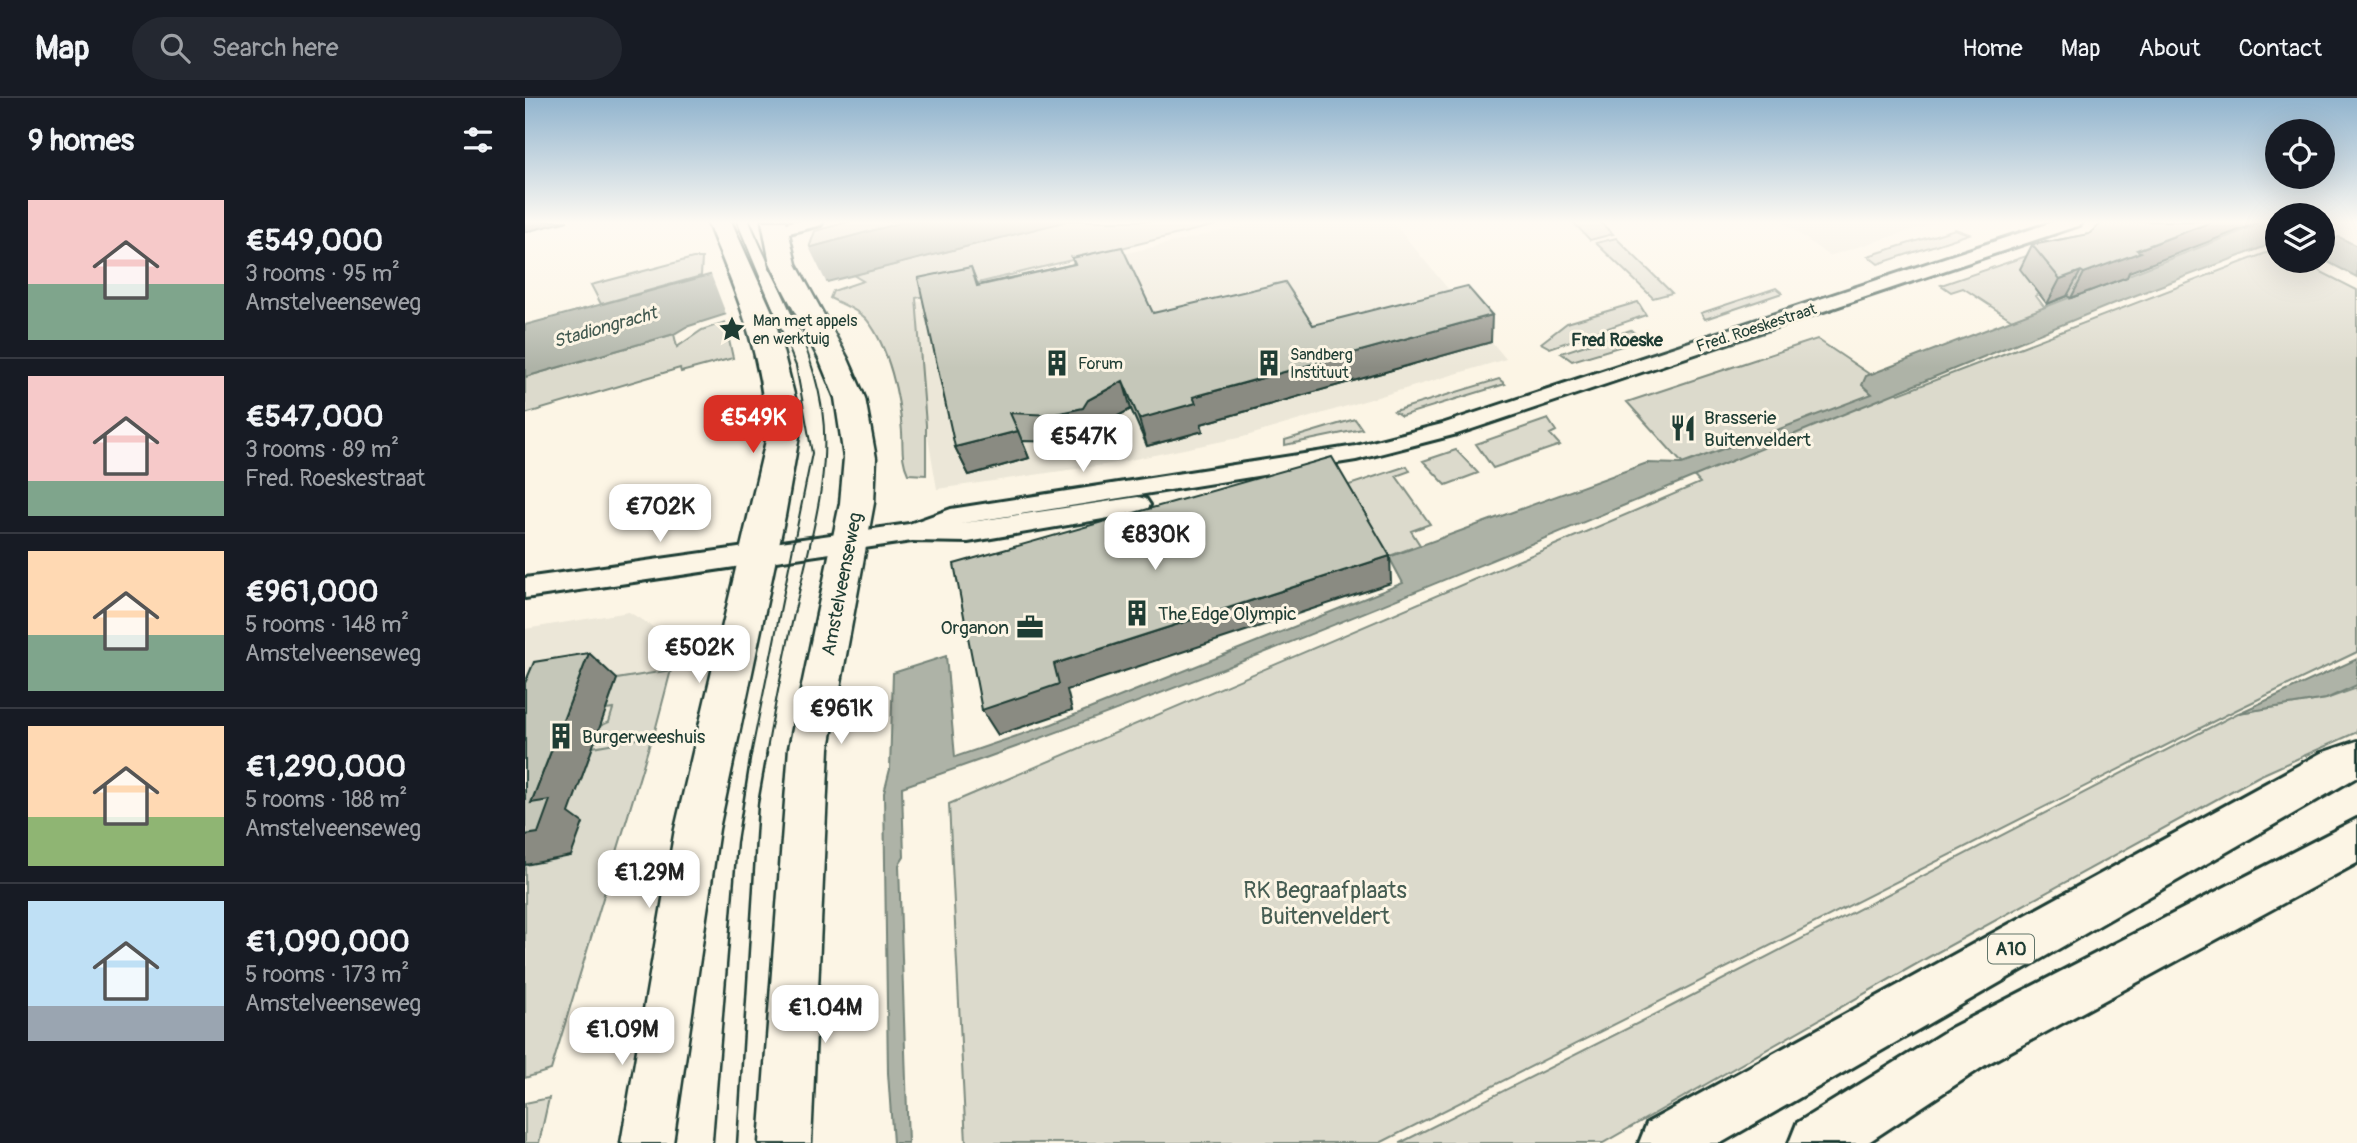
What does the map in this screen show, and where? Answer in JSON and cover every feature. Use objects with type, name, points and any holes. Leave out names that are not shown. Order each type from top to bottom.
[{"type":"highway","name":"A10","points":[[1667,1143],[2336,766],[2357,760]]},
{"type":"highway","points":[[1817,1143],[1969,1046],[2357,840]]},
{"type":"main road","points":[[647,1143],[697,829],[760,553],[783,436],[780,398],[760,316],[741,270]]},
{"type":"main road","name":"Amstelveenseweg","points":[[785,1143],[809,748],[859,490],[859,424],[848,386],[801,304],[789,270]]},
{"type":"street","name":"Fred. Roeskestraat","points":[[525,588],[912,532],[968,533],[1090,514],[1321,471],[1356,453],[1449,429],[1927,270]]},
{"type":"shaded area","points":[[1056,270],[1432,270],[1506,359],[1243,437],[1110,464],[937,489],[905,305]]},
{"type":"shaded area","points":[[629,612],[667,636],[589,887],[525,935],[525,629]]},
{"type":"green space","points":[[649,270],[701,270],[701,276],[601,304],[591,285]]},
{"type":"green space","points":[[874,270],[1032,270],[916,298],[926,425],[926,475],[908,474],[906,469],[896,389],[875,331],[864,316],[830,298],[833,291],[863,281],[853,275]]},
{"type":"green space","points":[[1624,270],[1648,270],[1672,293],[1653,298]]},
{"type":"green space","points":[[1986,270],[2048,270],[2036,296],[2045,308],[2012,320],[1963,288],[1951,292],[1941,285]]},
{"type":"green space","name":"RK Begraafplaats Buitenveldert","points":[[2222,270],[2324,273],[2357,290],[2357,652],[2238,709],[1380,1143],[966,1143],[949,804],[1700,483],[1627,402],[1817,339],[1899,394]]},
{"type":"green space","points":[[1776,288],[1782,293],[1705,319],[1701,313]]},
{"type":"green space","points":[[1638,302],[1646,315],[1550,348],[1541,343],[1567,323]]},
{"type":"green space","points":[[725,322],[733,358],[681,372],[680,368],[525,414],[525,377],[674,334],[677,347],[702,330]]},
{"type":"green space","points":[[1631,330],[1642,340],[1572,361],[1561,353]]},
{"type":"green space","points":[[1499,379],[1505,384],[1401,416],[1394,411]]},
{"type":"green space","points":[[1355,419],[1362,429],[1285,445],[1285,440]]},
{"type":"green space","points":[[1548,419],[1556,431],[1550,434],[1560,445],[1493,468],[1476,444]]},
{"type":"green space","points":[[1456,450],[1478,473],[1446,485],[1423,461]]},
{"type":"green space","points":[[1407,466],[1410,471],[1396,476],[1430,524],[1411,531],[1420,545],[1381,559],[1340,488]]},
{"type":"green space","points":[[671,670],[655,731],[595,742],[600,726],[609,722],[613,709],[606,710],[617,679]]},
{"type":"green space","points":[[2357,688],[2357,732],[2259,776],[1927,958],[1603,1143],[1400,1143],[1668,1008],[2238,713],[2326,699]]},
{"type":"green space","points":[[652,736],[551,1070],[525,1078],[525,794],[579,784],[593,747]]},
{"type":"green space","points":[[549,1098],[539,1143],[525,1143],[525,1103]]},
{"type":"water","name":"Stadiongracht","points":[[728,270],[875,270],[827,282],[686,327],[674,334],[525,377],[525,325]]},
{"type":"water","points":[[2142,270],[2203,270],[2115,303],[1778,441],[1769,433],[1872,394],[1862,385],[1866,376]]},
{"type":"water","points":[[2343,270],[2357,270],[2357,277]]},
{"type":"water","points":[[1753,438],[1763,448],[1442,581],[1120,709],[902,787],[904,857],[899,865],[908,1143],[893,1143],[888,1073],[884,793],[890,769],[893,673],[946,656],[955,757],[1052,724],[1403,583],[1389,557],[1647,463],[1682,464]]},
{"type":"water","points":[[2357,659],[2357,685],[2326,699],[2239,713]]},
{"type":"pier","points":[[820,270],[828,286],[755,307],[728,319],[710,272]]},
{"type":"building","points":[[958,270],[972,270],[977,286],[1049,270],[1133,270],[1153,313],[1285,282],[1313,325],[1467,286],[1492,315],[1193,397],[1196,403],[1139,419],[1123,381],[1088,400],[1083,408],[1051,415],[1010,413],[1018,431],[955,447],[918,278]]},
{"type":"building","points":[[2052,270],[2093,270],[2084,273],[2081,271],[2060,279]]},
{"type":"building","name":"The Edge Olympic","points":[[1332,457],[1390,556],[1054,664],[1059,684],[982,710],[954,564]]},
{"type":"building","points":[[589,653],[531,803],[550,800],[538,833],[525,835],[525,683],[534,662]]},
{"type":"tram line","points":[[751,755],[812,453],[796,366],[756,270]]},
{"type":"tram line","points":[[766,755],[819,500],[824,455],[822,409],[817,385],[802,337],[772,270]]},
{"type":"tram line","points":[[713,1143],[737,843],[751,753]]},
{"type":"tram line","points":[[737,1143],[758,804],[767,753]]},
{"type":"place","name":"Man met appels en werktuig","points":[[732,329]]},
{"type":"place","name":"Forum","points":[[1057,363]]},
{"type":"place","name":"Sandberg Instituut","points":[[1269,363]]},
{"type":"place","name":"Brasserie Buitenveldert","points":[[1683,428]]},
{"type":"place","name":"The Edge Olympic","points":[[1137,613]]},
{"type":"place","name":"Organon","points":[[1030,627]]},
{"type":"place","name":"Burgerweeshuis","points":[[561,736]]},
{"type":"district","name":"Fred Roeske","points":[[1617,340]]}]
